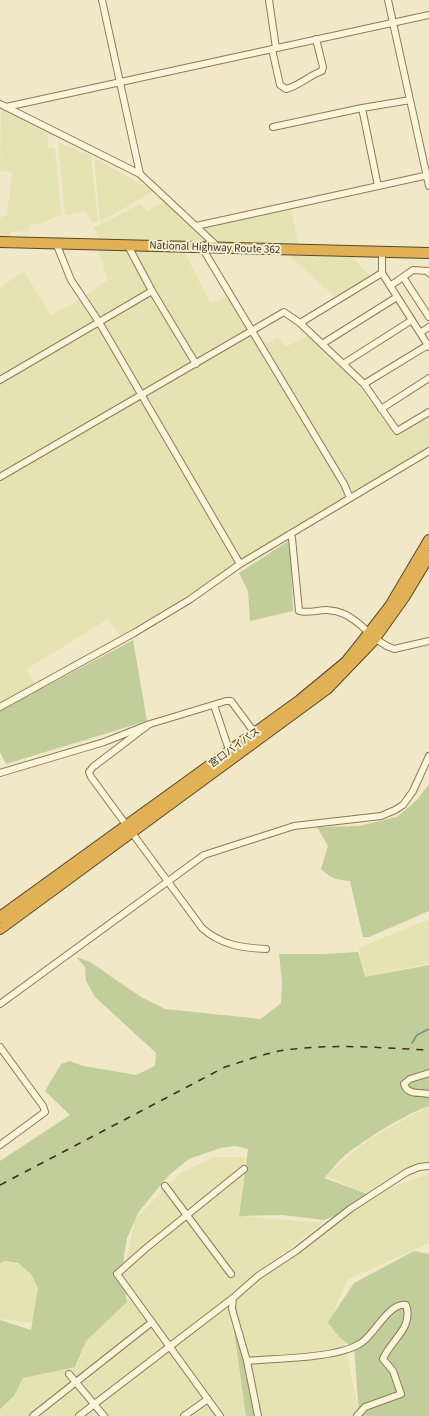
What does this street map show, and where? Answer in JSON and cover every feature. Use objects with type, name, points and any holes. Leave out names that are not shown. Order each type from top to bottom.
[{"type":"highway","name":"National Highway Route 362","points":[[0,242],[127,244],[429,253]]},
{"type":"highway","name":"宮口バイパス","points":[[0,929],[229,750],[304,697],[346,662],[372,636],[429,540]]},
{"type":"highway","name":"宮口バイパス","points":[[0,917],[129,829],[327,688],[405,596],[429,556]]},
{"type":"street","points":[[102,0],[140,174]]},
{"type":"street","points":[[269,0],[274,48],[280,85],[286,89],[297,86],[308,77],[322,71],[316,39]]},
{"type":"street","points":[[388,0],[428,175],[429,186]]},
{"type":"street","points":[[3,106],[429,15]]},
{"type":"street","points":[[273,128],[362,108],[410,100]]},
{"type":"street","points":[[3,106],[140,174],[218,247]]},
{"type":"street","points":[[362,108],[378,186]]},
{"type":"street","points":[[196,226],[428,175]]},
{"type":"street","points":[[56,243],[71,280],[99,322],[240,564]]},
{"type":"street","points":[[127,244],[152,291],[196,364]]},
{"type":"street","points":[[201,246],[251,332],[344,484],[350,498]]},
{"type":"street","points":[[364,384],[428,346],[382,273],[382,251]]},
{"type":"street","points":[[390,286],[413,270],[428,271],[429,273]]},
{"type":"street","points":[[300,323],[382,273]]},
{"type":"street","points":[[403,277],[429,317]]},
{"type":"street","points":[[0,380],[152,291]]},
{"type":"street","points":[[322,344],[397,297]]},
{"type":"street","points":[[0,477],[284,312],[300,323],[364,384],[397,431],[429,412]]},
{"type":"street","points":[[343,364],[412,320]]},
{"type":"street","points":[[420,333],[429,327]]},
{"type":"street","points":[[381,409],[429,378]]},
{"type":"street","points":[[0,707],[101,652],[189,600],[240,564],[429,451]]},
{"type":"street","points":[[290,534],[292,538],[299,611],[303,612],[326,609],[338,611],[351,617],[372,636],[390,648],[398,650],[429,641]]},
{"type":"street","points":[[0,774],[104,742],[148,725],[226,701],[231,701],[254,732]]},
{"type":"street","points":[[214,704],[229,750]]},
{"type":"street","points":[[148,725],[93,767],[89,772],[198,923],[212,937],[240,948],[266,949]]},
{"type":"street","points":[[0,1004],[204,855],[294,826],[374,817],[389,813],[408,799],[429,756]]},
{"type":"street","points":[[0,1047],[43,1106],[45,1112],[0,1145]]},
{"type":"street","points":[[429,1073],[410,1079],[404,1084],[408,1092],[429,1094]]},
{"type":"street","points":[[79,1416],[233,1298],[258,1276],[282,1261],[350,1209],[393,1180],[419,1167],[429,1166]]},
{"type":"street","points":[[220,1416],[117,1274],[244,1169]]},
{"type":"street","points":[[165,1186],[231,1274]]},
{"type":"street","points":[[233,1298],[232,1309],[247,1361],[258,1416]]},
{"type":"street","points":[[247,1361],[321,1355],[354,1347],[368,1338],[384,1316],[399,1306],[406,1305],[407,1322],[404,1329],[385,1353],[383,1360],[393,1371],[400,1394],[366,1407],[357,1416]]},
{"type":"street","points":[[33,1416],[152,1322]]},
{"type":"street","points":[[69,1374],[104,1416]]},
{"type":"street","points":[[184,1416],[208,1399]]},
{"type":"shaded area","points":[[1,110],[48,134],[48,148],[55,148],[61,214],[43,223],[30,224],[28,231],[11,232],[10,237],[0,236],[0,217],[7,216],[12,172],[0,171]]},
{"type":"shaded area","points":[[58,142],[91,156],[98,221],[92,223],[85,211],[65,216]]},
{"type":"shaded area","points":[[94,158],[154,191],[100,222]]},
{"type":"shaded area","points":[[168,199],[208,241],[100,239],[93,228],[140,204],[147,211]]},
{"type":"shaded area","points":[[291,208],[298,244],[223,243],[199,225]]},
{"type":"shaded area","points":[[97,248],[183,248],[210,303],[228,297],[259,349],[278,337],[286,347],[309,335],[357,383],[395,436],[429,415],[429,448],[120,636],[108,619],[27,669],[35,684],[0,703],[0,288],[24,271],[50,315],[69,306],[108,280]]},
{"type":"shaded area","points":[[286,252],[350,254],[372,279],[338,300]]},
{"type":"shaded area","points":[[429,919],[429,963],[362,978],[359,948]]},
{"type":"shaded area","points":[[429,1106],[429,1163],[422,1163],[380,1185],[371,1194],[429,1174],[429,1243],[347,1280],[329,1322],[344,1342],[359,1413],[356,1416],[259,1416],[233,1298],[370,1195],[326,1176],[369,1139]]},
{"type":"shaded area","points":[[215,1157],[245,1157],[239,1216],[322,1223],[228,1296],[246,1416],[0,1416],[0,1409],[14,1396],[23,1378],[77,1366],[86,1341],[132,1295],[123,1278],[135,1220],[182,1172]]},
{"type":"shaded area","points":[[5,1261],[21,1265],[33,1277],[38,1291],[33,1323],[0,1319],[0,1263]]},
{"type":"green space","points":[[290,540],[293,611],[250,621],[248,591],[239,573]]},
{"type":"green space","points":[[133,640],[147,721],[6,764],[0,752],[0,711]]},
{"type":"green space","points":[[429,784],[429,911],[369,937],[363,937],[350,881],[334,878],[321,869],[328,846],[317,827],[359,826],[397,817],[417,800]]},
{"type":"green space","points":[[358,952],[365,977],[429,965],[429,1106],[397,1121],[345,1155],[324,1178],[370,1195],[351,1210],[324,1220],[282,1215],[239,1216],[248,1149],[235,1146],[220,1148],[189,1159],[169,1175],[138,1213],[127,1238],[124,1255],[123,1278],[127,1302],[86,1341],[75,1367],[23,1378],[14,1396],[0,1409],[0,1320],[31,1330],[38,1288],[31,1274],[18,1263],[5,1261],[0,1263],[0,1161],[70,1115],[45,1091],[61,1064],[70,1061],[83,1066],[136,1075],[155,1066],[156,1053],[95,997],[86,981],[85,967],[76,957],[90,962],[141,997],[165,1009],[261,1019],[281,1003],[282,981],[279,954]]},
{"type":"green space","points":[[414,1251],[429,1254],[429,1416],[356,1416],[359,1413],[354,1347],[339,1337],[328,1322],[354,1283]]},
{"type":"green space","points":[[235,1301],[260,1416],[246,1416],[230,1304]]},
{"type":"waterway","points":[[412,1043],[417,1035],[429,1029]]},
{"type":"railway","points":[[0,1185],[225,1067],[285,1050],[327,1047],[429,1050]]}]
